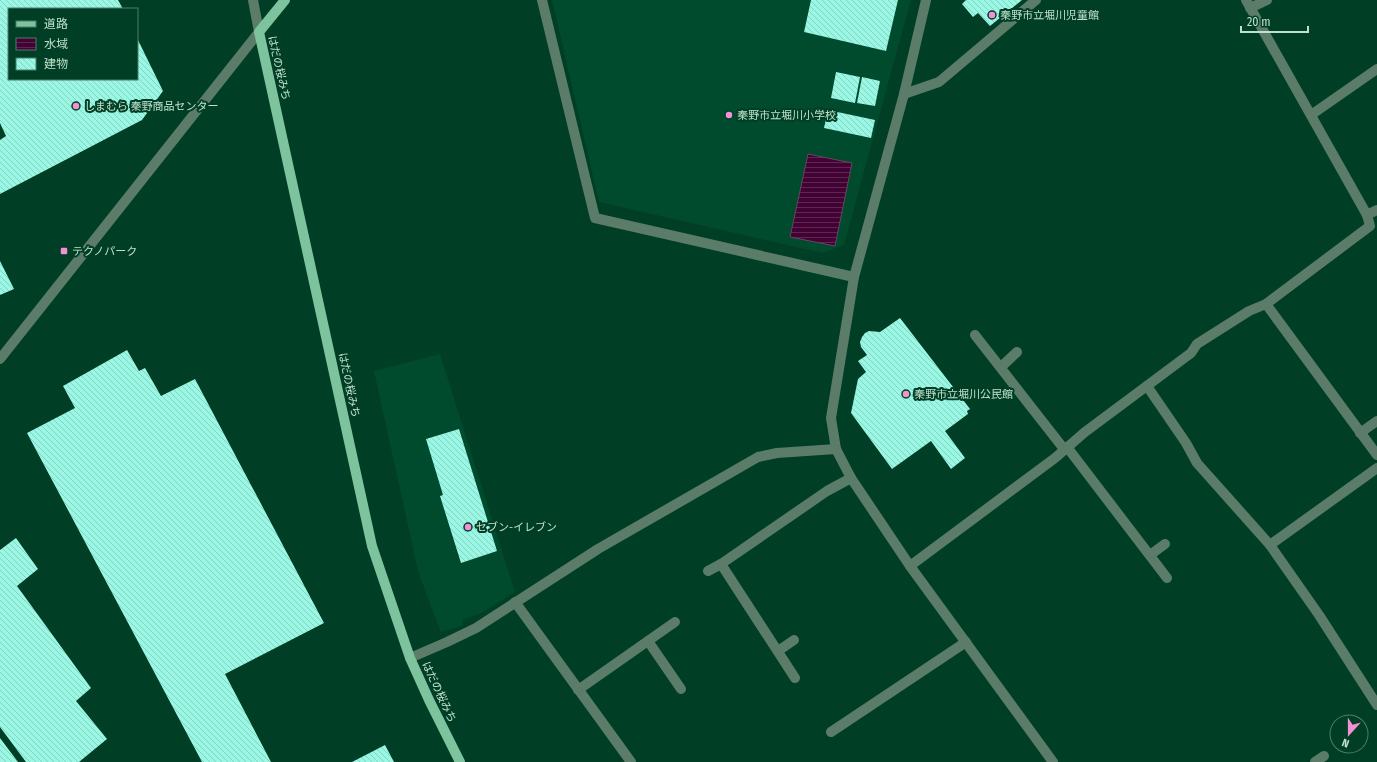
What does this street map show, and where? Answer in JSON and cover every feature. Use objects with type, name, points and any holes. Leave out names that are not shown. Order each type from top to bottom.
[{"type":"main road","points":[[259,32],[285,0]]},
{"type":"main road","name":"はだの桜みち","points":[[259,32],[372,546],[410,658],[460,762]]},
{"type":"street","name":"はだの桜みち","points":[[254,0],[259,32]]},
{"type":"street","points":[[542,0],[595,218],[854,277]]},
{"type":"street","points":[[926,0],[904,94],[854,277],[831,418],[836,450],[851,478],[910,566],[1053,762]]},
{"type":"street","points":[[904,94],[939,82],[1036,0]]},
{"type":"street","points":[[910,566],[1191,353],[1197,344],[1249,311],[1266,304],[1364,232],[1370,226],[1367,215],[1248,4],[1267,0]]},
{"type":"street","points":[[0,359],[259,32]]},
{"type":"street","points":[[1311,115],[1377,69]]},
{"type":"street","points":[[1367,215],[1377,210]]},
{"type":"street","points":[[1266,304],[1377,455]]},
{"type":"street","points":[[975,335],[1066,448],[1167,578]]},
{"type":"street","points":[[1000,367],[1017,352]]},
{"type":"street","points":[[1147,386],[1197,463],[1270,545],[1319,615],[1377,705]]},
{"type":"street","points":[[1360,433],[1377,421]]},
{"type":"street","points":[[410,658],[476,628],[598,549],[758,457],[777,453],[836,450]]},
{"type":"street","points":[[1270,545],[1377,468]]},
{"type":"street","points":[[708,571],[721,564],[827,491],[851,478]]},
{"type":"street","points":[[1150,555],[1165,544]]},
{"type":"street","points":[[721,564],[796,678]]},
{"type":"street","points":[[515,602],[631,762]]},
{"type":"street","points":[[578,690],[675,622]]},
{"type":"street","points":[[778,651],[794,640]]},
{"type":"street","points":[[648,641],[681,689]]},
{"type":"street","points":[[831,732],[966,642]]},
{"type":"street","points":[[1315,762],[1324,756]]},
{"type":"shaded area","name":"秦野市立堀川小学校","points":[[552,0],[911,0],[844,245],[822,253],[599,202]]},
{"type":"shaded area","points":[[440,354],[515,592],[483,612],[462,620],[463,626],[441,632],[418,571],[374,371]]},
{"type":"water","points":[[808,154],[852,163],[835,246],[790,237]]},
{"type":"building","name":"しまむら 秦野商品センター","points":[[0,0],[118,0],[122,8],[8,8],[8,80],[138,80],[138,40],[163,91],[142,120],[0,194],[0,140],[6,136],[0,123]]},
{"type":"building","points":[[811,0],[898,0],[886,51],[804,32]]},
{"type":"building","name":"秦野市立堀川児童館","points":[[966,0],[1022,0],[990,26],[978,13],[973,17],[962,4]]},
{"type":"building","points":[[836,72],[860,77],[855,103],[831,98]]},
{"type":"building","points":[[862,77],[880,81],[875,106],[857,103]]},
{"type":"building","points":[[828,110],[875,120],[871,138],[824,128]]},
{"type":"building","points":[[0,261],[14,289],[0,295]]},
{"type":"building","name":"秦野市立堀川公民館","points":[[900,318],[970,409],[967,411],[968,414],[945,431],[965,458],[951,469],[931,441],[892,469],[851,413],[858,379],[866,372],[858,361],[867,355],[861,347],[860,342],[862,337],[869,331],[880,332]]},
{"type":"building","points":[[127,350],[139,371],[145,368],[161,396],[195,379],[324,623],[225,674],[271,762],[202,762],[27,433],[75,408],[63,386]]},
{"type":"building","points":[[459,429],[497,551],[461,563],[440,496],[443,495],[426,439]]},
{"type":"building","points":[[16,538],[38,569],[17,586],[91,688],[76,701],[107,739],[79,762],[26,762],[0,727],[0,550]]},
{"type":"building","points":[[0,738],[18,762],[0,762]]},
{"type":"building","points":[[385,745],[394,762],[352,762]]},
{"type":"place","name":"秦野市立堀川児童館","points":[[992,15]]},
{"type":"place","name":"しまむら 秦野商品センター","points":[[76,106]]},
{"type":"place","name":"秦野市立堀川小学校","points":[[729,115]]},
{"type":"place","name":"テクノパーク","points":[[64,251]]},
{"type":"place","name":"秦野市立堀川公民館","points":[[906,394]]},
{"type":"place","name":"セブン-イレブン","points":[[468,527]]}]
